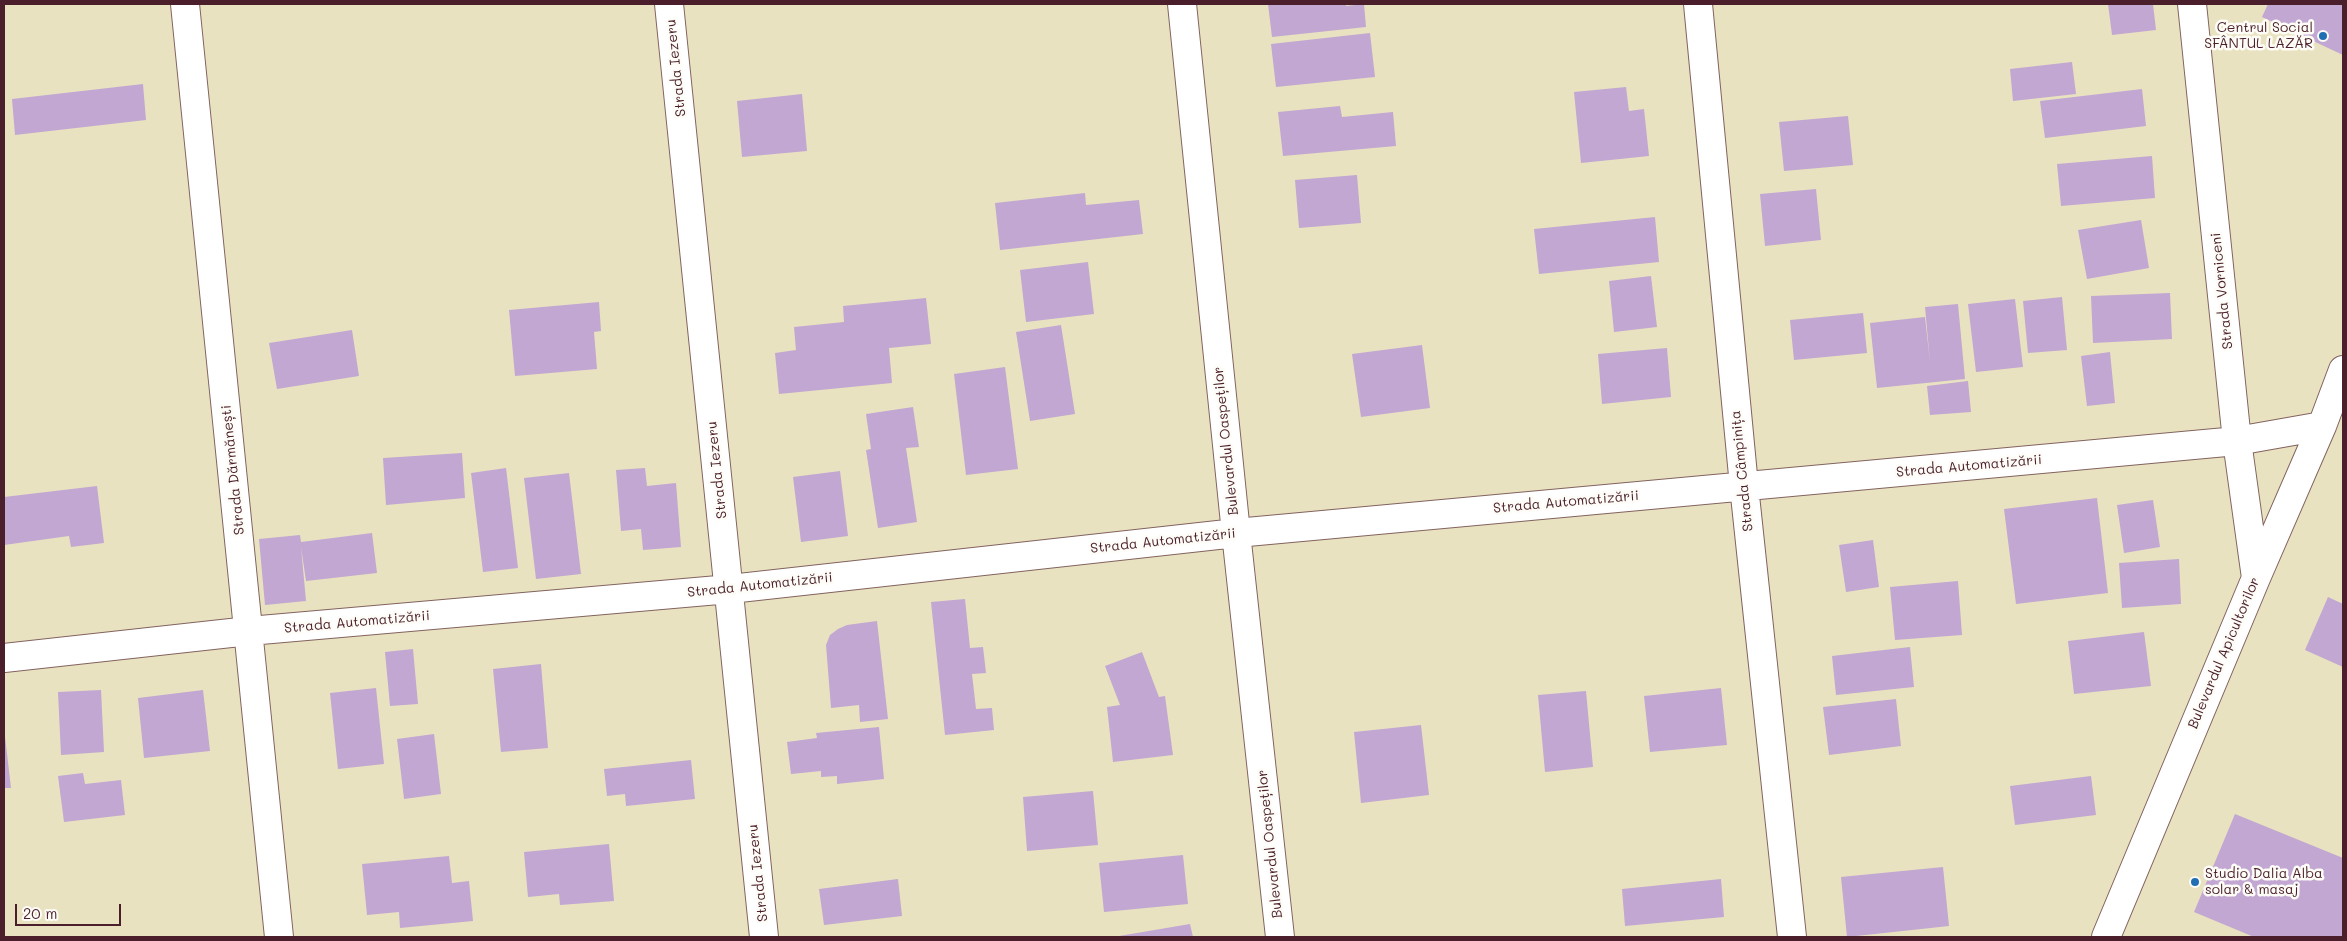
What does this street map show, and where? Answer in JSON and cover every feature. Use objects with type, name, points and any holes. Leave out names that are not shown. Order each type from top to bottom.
[{"type":"street","name":"Strada Dărmănești","points":[[185,4],[279,937]]},
{"type":"street","name":"Strada Iezeru","points":[[669,4],[764,937]]},
{"type":"street","name":"Bulevardul Oaspeților","points":[[1182,4],[1236,533],[1280,937]]},
{"type":"street","name":"Strada Câmpinița","points":[[1698,4],[1744,486],[1792,937]]},
{"type":"street","name":"Strada Vorniceni","points":[[2192,4],[2237,441],[2256,578]]},
{"type":"street","name":"Bulevardul Apicultorilor","points":[[2106,937],[2256,578],[2322,426],[2343,370]]},
{"type":"street","name":"Strada Automatizării","points":[[4,658],[249,631],[730,589],[1236,533],[2237,441],[2322,426]]},
{"type":"building","points":[[1268,4],[1346,4],[1346,6],[1364,4],[1366,27],[1272,37]]},
{"type":"building","points":[[2108,4],[2153,4],[2156,30],[2112,35]]},
{"type":"building","name":"Centrul Social SFÂNTUL LAZĂR","points":[[2268,4],[2343,4],[2343,55],[2262,17]]},
{"type":"building","points":[[1370,33],[1375,77],[1276,87],[1271,44]]},
{"type":"building","points":[[2072,62],[2076,94],[2013,101],[2010,69]]},
{"type":"building","points":[[143,84],[146,120],[15,135],[12,99]]},
{"type":"building","points":[[1626,87],[1629,111],[1644,109],[1649,156],[1581,163],[1574,92]]},
{"type":"building","points":[[2142,89],[2146,126],[2045,138],[2040,101]]},
{"type":"building","points":[[802,94],[807,151],[742,157],[737,101]]},
{"type":"building","points":[[1340,106],[1342,117],[1393,112],[1396,146],[1283,156],[1278,112]]},
{"type":"building","points":[[1848,116],[1853,165],[1784,171],[1779,122]]},
{"type":"building","points":[[2152,156],[2155,198],[2061,206],[2057,164]]},
{"type":"building","points":[[1357,175],[1361,223],[1299,228],[1295,180]]},
{"type":"building","points":[[1816,189],[1821,240],[1765,246],[1760,194]]},
{"type":"building","points":[[1085,193],[1086,205],[1139,200],[1143,234],[1000,250],[995,203]]},
{"type":"building","points":[[1655,217],[1659,262],[1539,274],[1534,229]]},
{"type":"building","points":[[2141,220],[2149,268],[2087,279],[2078,230]]},
{"type":"building","points":[[1088,262],[1094,314],[1026,322],[1020,270]]},
{"type":"building","points":[[1651,276],[1657,327],[1614,332],[1609,281]]},
{"type":"building","points":[[2170,293],[2172,339],[2093,343],[2091,296]]},
{"type":"building","points":[[2062,297],[2067,350],[2028,353],[2023,301]]},
{"type":"building","points":[[926,298],[931,344],[889,348],[892,383],[779,394],[775,353],[796,350],[794,327],[844,322],[843,306]]},
{"type":"building","points":[[2015,299],[2023,367],[1976,372],[1968,304]]},
{"type":"building","points":[[599,302],[601,331],[594,332],[597,369],[515,376],[509,310]]},
{"type":"building","points":[[1958,304],[1965,379],[1877,388],[1870,323],[1925,317],[1930,362],[1925,307]]},
{"type":"building","points":[[1863,313],[1867,353],[1794,360],[1790,320]]},
{"type":"building","points":[[1061,325],[1075,414],[1030,421],[1016,332]]},
{"type":"building","points":[[352,330],[359,376],[277,389],[269,343]]},
{"type":"building","points":[[1422,345],[1430,408],[1361,417],[1352,354]]},
{"type":"building","points":[[1667,348],[1671,397],[1602,404],[1598,354]]},
{"type":"building","points":[[2110,352],[2115,403],[2087,406],[2081,356]]},
{"type":"building","points":[[1005,367],[1018,469],[966,475],[954,374]]},
{"type":"building","points":[[1968,381],[1971,412],[1930,415],[1927,386]]},
{"type":"building","points":[[913,407],[919,447],[906,448],[917,522],[878,528],[866,450],[871,449],[866,414]]},
{"type":"building","points":[[462,453],[465,498],[386,505],[383,458]]},
{"type":"building","points":[[506,468],[518,568],[483,572],[471,473]]},
{"type":"building","points":[[645,468],[647,486],[676,483],[681,547],[643,550],[641,529],[621,531],[616,470]]},
{"type":"building","points":[[840,471],[848,536],[801,542],[793,477]]},
{"type":"building","points":[[569,473],[581,574],[536,579],[524,478]]},
{"type":"building","points":[[97,486],[104,543],[71,547],[69,536],[4,545],[4,497]]},
{"type":"building","points":[[2097,498],[2108,593],[2016,604],[2004,509]]},
{"type":"building","points":[[2153,500],[2160,547],[2124,553],[2117,505]]},
{"type":"building","points":[[372,533],[377,573],[306,581],[301,547],[306,601],[265,605],[259,539],[300,535],[301,542]]},
{"type":"building","points":[[1873,540],[1879,587],[1846,592],[1839,545]]},
{"type":"building","points":[[2179,559],[2181,604],[2122,608],[2119,563]]},
{"type":"building","points":[[1958,581],[1962,635],[1895,640],[1890,587]]},
{"type":"building","points":[[2328,597],[2343,604],[2343,667],[2305,650]]},
{"type":"building","points":[[965,599],[970,648],[983,647],[986,673],[972,674],[976,709],[992,708],[994,730],[945,735],[931,602]]},
{"type":"building","points":[[877,621],[888,719],[860,722],[859,705],[831,708],[826,645],[830,635],[838,629],[847,625]]},
{"type":"building","points":[[2144,632],[2151,686],[2074,694],[2068,641]]},
{"type":"building","points":[[1910,647],[1914,687],[1836,695],[1832,656]]},
{"type":"building","points":[[413,649],[418,704],[390,706],[385,652]]},
{"type":"building","points":[[1142,652],[1159,697],[1165,696],[1173,755],[1113,762],[1107,707],[1120,705],[1105,666]]},
{"type":"building","points":[[541,664],[548,748],[501,752],[493,669]]},
{"type":"building","points":[[376,688],[384,764],[338,769],[330,693]]},
{"type":"building","points":[[1721,688],[1727,745],[1650,752],[1644,696]]},
{"type":"building","points":[[101,690],[104,752],[61,755],[58,692]]},
{"type":"building","points":[[203,690],[210,751],[144,758],[138,698]]},
{"type":"building","points":[[1586,691],[1593,767],[1545,772],[1538,695]]},
{"type":"building","points":[[1896,699],[1901,746],[1829,755],[1823,707]]},
{"type":"building","points":[[1421,725],[1429,795],[1361,803],[1354,732]]},
{"type":"building","points":[[879,727],[884,779],[837,784],[837,776],[821,777],[821,771],[791,774],[787,742],[817,738],[816,733]]},
{"type":"building","points":[[4,728],[11,788],[4,788]]},
{"type":"building","points":[[434,734],[441,794],[404,799],[397,739]]},
{"type":"building","points":[[691,760],[695,799],[626,806],[625,794],[607,796],[604,769]]},
{"type":"building","points":[[83,773],[85,784],[121,780],[125,815],[64,822],[58,776]]},
{"type":"building","points":[[2091,776],[2096,815],[2015,825],[2010,786]]},
{"type":"building","points":[[1093,791],[1098,845],[1027,851],[1023,797]]},
{"type":"building","points":[[2235,814],[2343,858],[2343,937],[2254,937],[2194,912]]},
{"type":"building","points":[[609,844],[614,901],[560,905],[559,894],[528,897],[524,852]]},
{"type":"building","points":[[1183,855],[1188,904],[1104,912],[1099,863]]},
{"type":"building","points":[[449,856],[452,883],[469,881],[473,921],[400,928],[399,912],[367,915],[362,864]]},
{"type":"building","points":[[1943,867],[1949,926],[1847,937],[1841,877]]},
{"type":"building","points":[[898,879],[902,916],[824,925],[819,889]]},
{"type":"building","points":[[1721,879],[1724,917],[1625,926],[1622,889]]},
{"type":"building","points":[[1190,924],[1193,937],[1119,937],[1119,936]]},
{"type":"place","name":"Centrul Social SFÂNTUL LAZĂR","points":[[2323,36]]},
{"type":"place","name":"Studio Dalia Alba solar & masaj","points":[[2195,882]]}]
